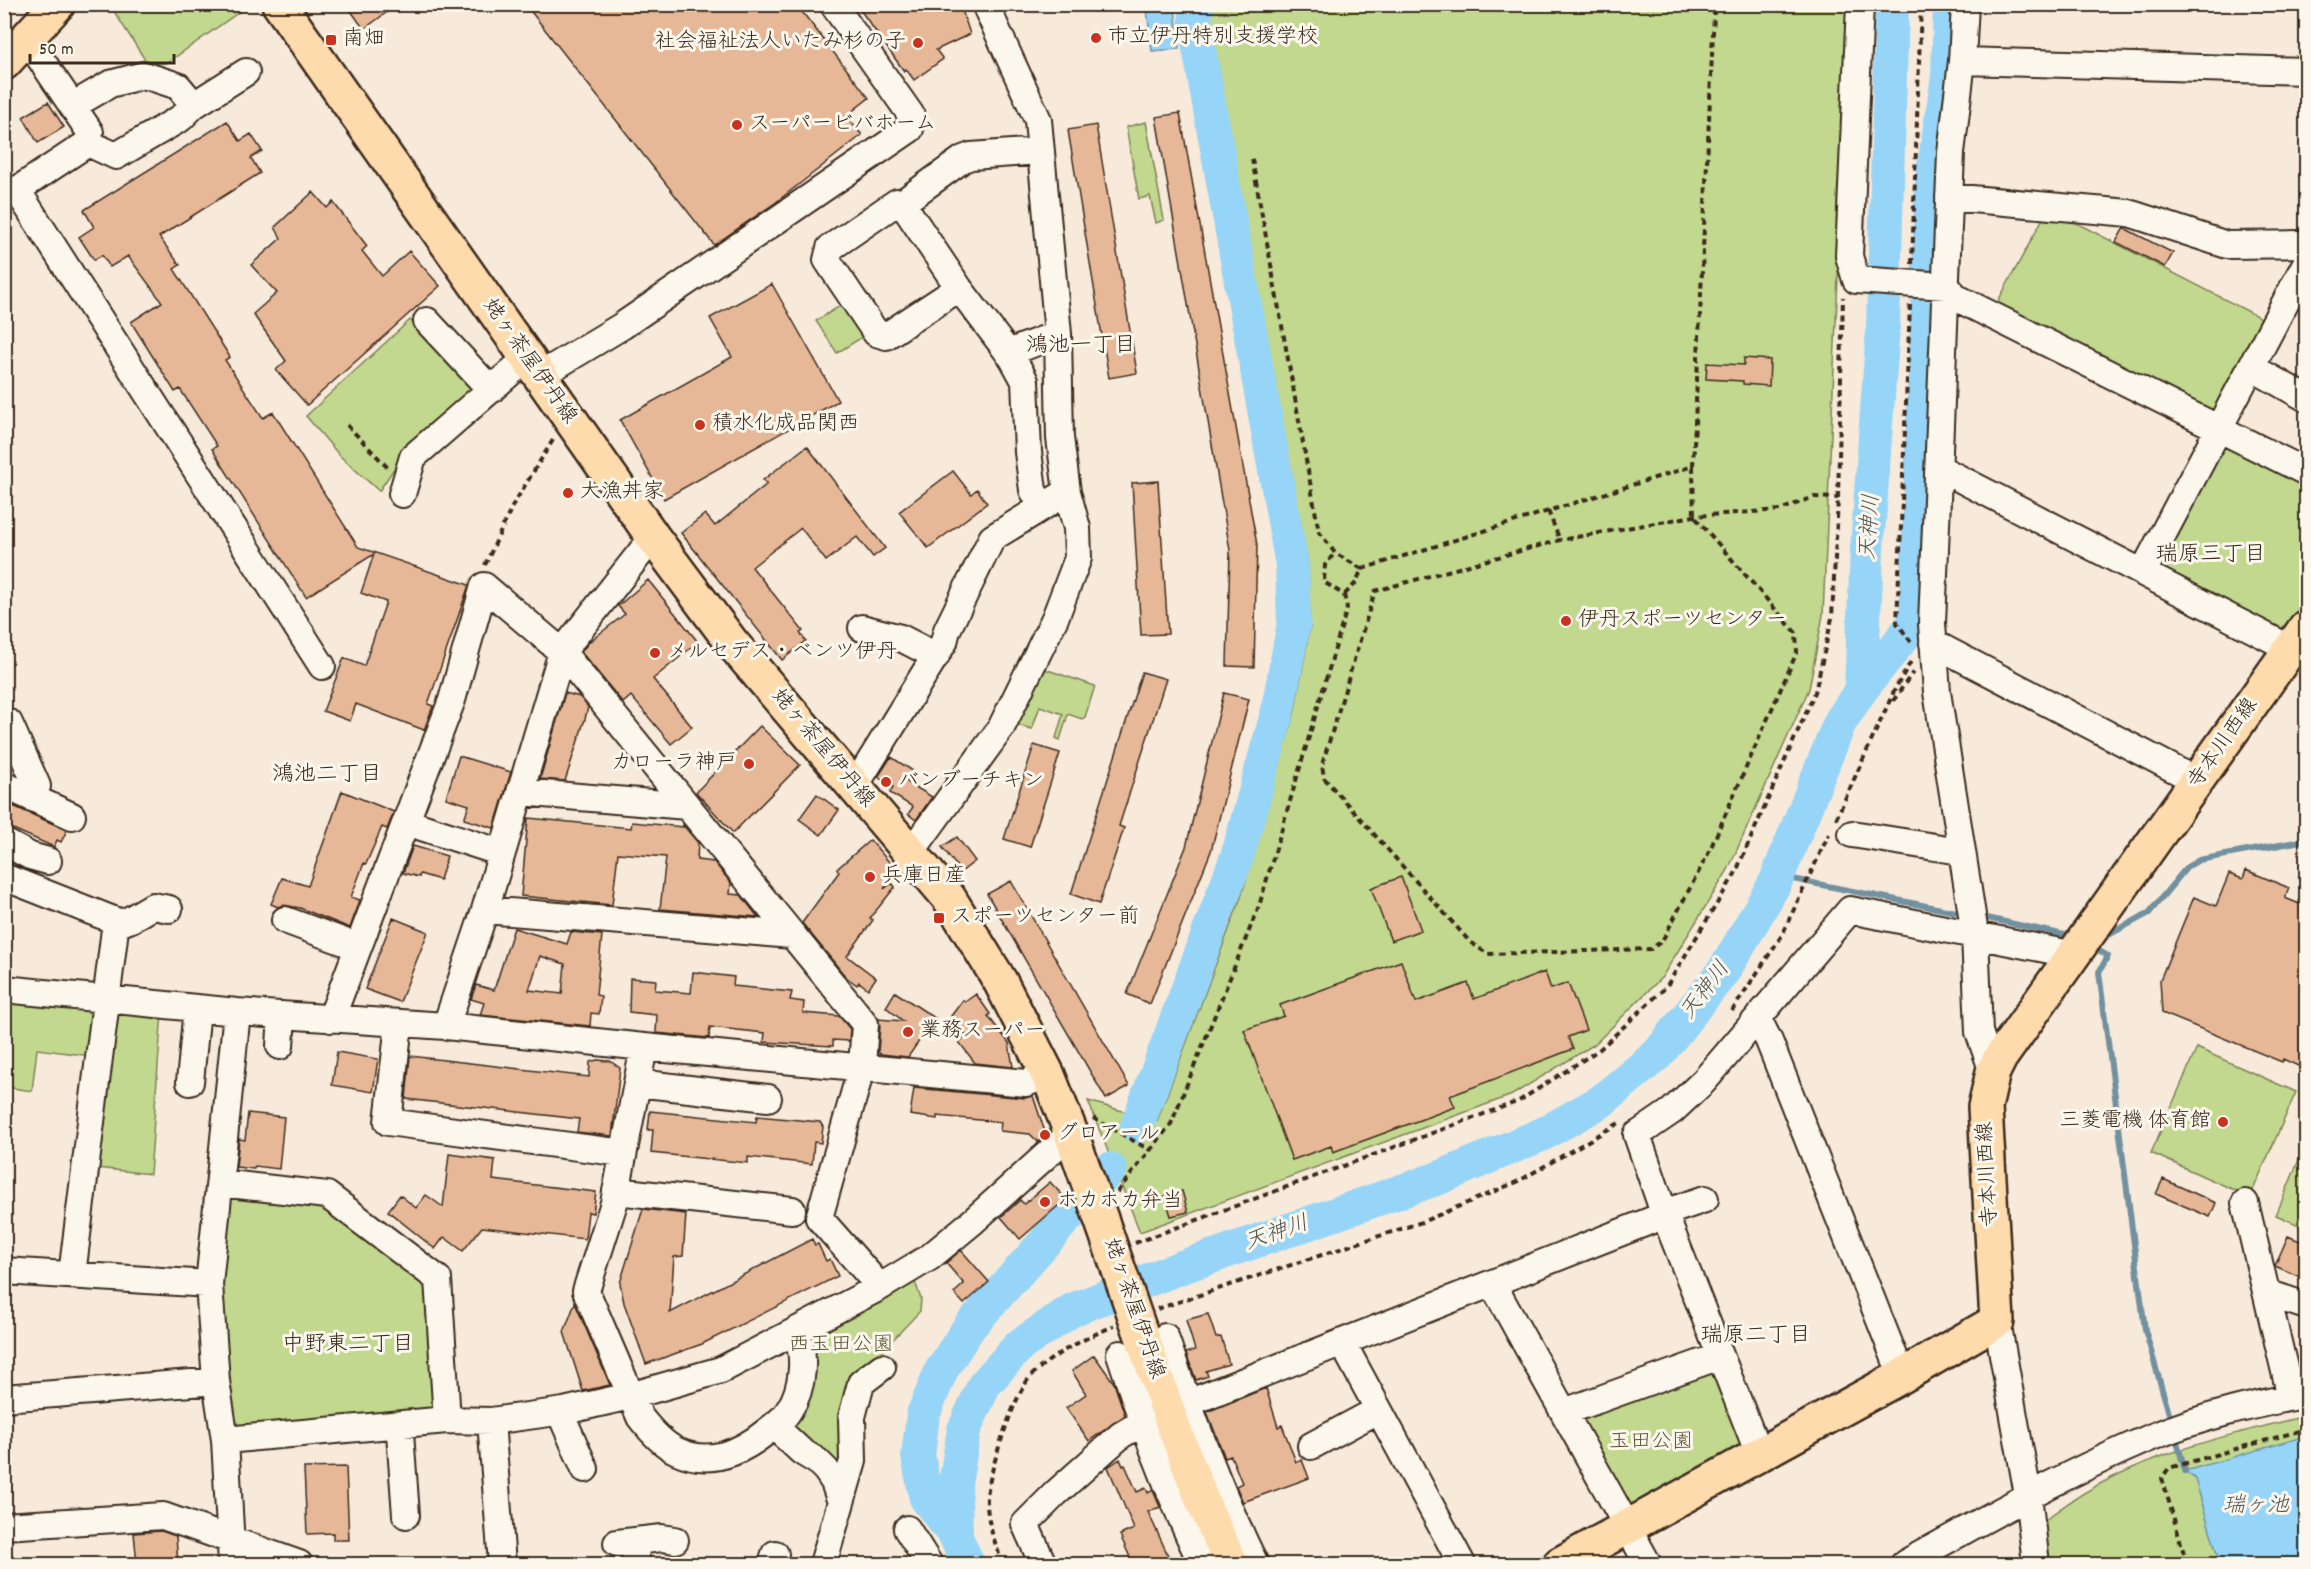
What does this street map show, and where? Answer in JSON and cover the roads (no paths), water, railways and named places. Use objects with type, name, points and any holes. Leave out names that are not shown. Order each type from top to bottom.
[{"type":"main road","points":[[4,63],[58,4]]},
{"type":"main road","name":"姥ヶ茶屋伊丹線","points":[[283,6],[532,367],[653,537],[732,643],[949,898],[1000,981],[1048,1075],[1078,1124],[1100,1193],[1125,1255],[1135,1315],[1190,1469],[1231,1564]]},
{"type":"main road","name":"寺本川西線","points":[[1997,1321],[1985,1107],[1993,1072],[2000,1058],[2197,781],[2301,644]]},
{"type":"main road","points":[[1560,1564],[1902,1376],[1997,1321]]},
{"type":"street","points":[[403,489],[413,457],[491,390],[532,367],[621,326],[910,129],[911,115],[833,4]]},
{"type":"street","points":[[911,852],[1001,728],[1059,609],[1078,558],[1077,528],[1067,492],[1060,438],[1058,334],[1038,120],[985,4]]},
{"type":"street","points":[[1860,4],[1849,256],[1856,280],[1920,284],[1957,298],[2307,472]]},
{"type":"street","points":[[1919,647],[1932,624],[1940,468],[1920,284],[1949,197],[1950,153],[1962,61],[1965,4]]},
{"type":"street","points":[[27,39],[74,105],[90,132],[88,143],[17,190],[322,666]]},
{"type":"street","points":[[1962,61],[2307,71]]},
{"type":"street","points":[[88,143],[116,156],[181,118],[194,105],[246,72]]},
{"type":"street","points":[[74,105],[110,84],[144,75],[178,86],[194,105]]},
{"type":"street","points":[[959,288],[886,336],[876,333],[826,260],[830,248],[897,202],[902,203],[963,159],[1041,151]]},
{"type":"street","points":[[1949,197],[2129,213],[2227,245],[2307,244]]},
{"type":"street","points":[[902,203],[959,288],[1008,353],[1024,381],[1028,452],[1034,490],[1042,507]]},
{"type":"street","points":[[2144,572],[2307,264]]},
{"type":"street","points":[[426,321],[491,390]]},
{"type":"street","points":[[1008,353],[1058,334]]},
{"type":"street","points":[[2251,367],[2307,398]]},
{"type":"street","points":[[1940,468],[2144,572],[2301,644]]},
{"type":"street","points":[[855,786],[936,656],[992,538],[1067,492]]},
{"type":"street","points":[[446,1026],[485,910],[562,652],[653,537]]},
{"type":"street","points":[[331,1019],[452,700],[484,586],[562,652],[865,1024],[862,1066],[819,1218],[880,1287]]},
{"type":"street","points":[[862,628],[901,638],[936,656]]},
{"type":"street","points":[[1919,647],[2197,781]]},
{"type":"street","points":[[1919,647],[1937,692],[1975,934],[1979,1032],[1993,1072]]},
{"type":"street","points":[[6,720],[37,786],[32,798]]},
{"type":"street","points":[[4,785],[72,816]]},
{"type":"street","points":[[520,792],[687,806]]},
{"type":"street","points":[[406,822],[502,853]]},
{"type":"street","points":[[1852,834],[1962,850]]},
{"type":"street","points":[[4,842],[30,856],[48,861]]},
{"type":"street","points":[[4,878],[116,921],[72,1275]]},
{"type":"street","points":[[116,925],[153,906],[169,909]]},
{"type":"street","points":[[485,910],[792,935]]},
{"type":"street","points":[[1759,1454],[1664,1214],[1637,1135],[1672,1111],[1704,1082],[1850,910],[1975,934],[2084,942]]},
{"type":"street","points":[[285,920],[358,947]]},
{"type":"street","points":[[4,990],[237,1012],[446,1026],[1026,1083],[1048,1075]]},
{"type":"street","points":[[190,1082],[198,1008]]},
{"type":"street","points":[[232,1564],[225,1440],[216,1381],[209,1284],[237,1012]]},
{"type":"street","points":[[280,1046],[282,1015]]},
{"type":"street","points":[[1758,1018],[1774,1052],[1902,1376]]},
{"type":"street","points":[[399,1023],[388,1122],[623,1153]]},
{"type":"street","points":[[644,1047],[616,1191],[586,1291],[640,1417],[650,1431],[678,1452],[708,1458],[724,1456],[751,1444],[788,1413],[795,1400],[799,1386],[801,1343],[795,1331]]},
{"type":"street","points":[[637,1083],[768,1098]]},
{"type":"street","points":[[225,1440],[447,1420],[491,1421],[564,1411],[630,1396],[721,1370],[880,1287],[930,1257],[971,1223],[1078,1124]]},
{"type":"street","points":[[220,1183],[327,1195],[438,1279],[447,1420]]},
{"type":"street","points":[[616,1191],[792,1210]]},
{"type":"street","points":[[1185,1405],[1705,1199]]},
{"type":"street","points":[[1904,1564],[2028,1495],[2153,1437],[2230,1410],[2299,1396],[2267,1293],[2245,1203]]},
{"type":"street","points":[[4,1271],[209,1284]]},
{"type":"street","points":[[1492,1283],[1648,1564]]},
{"type":"street","points":[[2267,1293],[2307,1306]]},
{"type":"street","points":[[1997,1321],[2028,1495],[2036,1564]]},
{"type":"street","points":[[1165,1337],[1185,1405],[1255,1564]]},
{"type":"street","points":[[1342,1342],[1462,1564]]},
{"type":"street","points":[[1120,1354],[1181,1520],[1202,1564]]},
{"type":"street","points":[[1564,1412],[1720,1356]]},
{"type":"street","points":[[823,1564],[853,1461],[852,1417],[861,1383],[882,1367]]},
{"type":"street","points":[[4,1398],[216,1381]]},
{"type":"street","points":[[1311,1446],[1378,1410]]},
{"type":"street","points":[[564,1411],[563,1419],[585,1469]]},
{"type":"street","points":[[1043,1564],[1025,1524],[1121,1435],[1146,1420]]},
{"type":"street","points":[[491,1421],[502,1564]]},
{"type":"street","points":[[396,1425],[400,1433],[406,1515]]},
{"type":"street","points":[[774,1426],[826,1470],[842,1502]]},
{"type":"street","points":[[4,1526],[163,1516],[299,1564]]},
{"type":"street","points":[[907,1529],[929,1564]]},
{"type":"street","points":[[629,1550],[662,1538],[675,1540]]},
{"type":"water","points":[[1175,7],[1179,49],[1152,51],[1147,10]]},
{"type":"water","name":"瑞ヶ池","points":[[2306,1436],[2306,1564],[2220,1564],[2195,1479],[2185,1471]]},
{"type":"waterway","points":[[1137,1126],[1238,854],[1277,714],[1294,623],[1292,565],[1195,26],[1197,4]]},
{"type":"waterway","name":"天神川","points":[[968,1564],[956,1537],[955,1484],[964,1430],[984,1385],[1019,1346],[1072,1310],[1179,1268],[1439,1178],[1543,1134],[1600,1102],[1658,1054],[1725,969],[1775,883],[1840,722],[1861,690],[1867,549],[1883,327],[1892,4]]},
{"type":"waterway","points":[[1861,690],[1912,626],[1916,617],[1932,179],[1948,77],[1950,4]]},
{"type":"waterway","points":[[2101,939],[2149,913],[2187,867],[2199,860],[2301,841],[2306,829]]},
{"type":"waterway","points":[[1778,876],[1966,914]]},
{"type":"waterway","points":[[1978,916],[2074,937]]},
{"type":"waterway","points":[[2091,946],[2108,956],[2099,972],[2145,1330],[2172,1424]]},
{"type":"waterway","points":[[956,1537],[926,1498],[918,1456],[923,1415],[942,1369],[970,1326],[1110,1169]]},
{"type":"waterway","points":[[2175,1434],[2185,1471]]},
{"type":"place","name":"市立伊丹特別支援学校","points":[[1096,38]]},
{"type":"place","name":"南畑","points":[[331,40]]},
{"type":"place","name":"社会福祉法人いたみ杉の子","points":[[918,43]]},
{"type":"place","name":"スーパービバホーム","points":[[737,125]]},
{"type":"place","name":"積水化成品関西","points":[[700,425]]},
{"type":"place","name":"大漁丼家","points":[[568,493]]},
{"type":"place","name":"伊丹スポーツセンター","points":[[1566,621]]},
{"type":"place","name":"メルセデス・ベンツ伊丹","points":[[655,653]]},
{"type":"place","name":"カローラ神戸","points":[[749,764]]},
{"type":"place","name":"バンブーチキン","points":[[886,782]]},
{"type":"place","name":"兵庫日産","points":[[870,877]]},
{"type":"place","name":"スポーツセンター前","points":[[939,918]]},
{"type":"place","name":"業務スーパー","points":[[908,1032]]},
{"type":"place","name":"三菱電機 体育館","points":[[2223,1122]]},
{"type":"place","name":"グロアール","points":[[1045,1135]]},
{"type":"place","name":"ホカホカ弁当","points":[[1045,1202]]},
{"type":"district","name":"鴻池一丁目","points":[[1081,346]]},
{"type":"district","name":"瑞原三丁目","points":[[2211,555]]},
{"type":"district","name":"鴻池二丁目","points":[[327,775]]},
{"type":"district","name":"瑞原二丁目","points":[[1756,1336]]},
{"type":"district","name":"中野東二丁目","points":[[348,1345]]},
{"type":"park label","name":"西玉田公園","points":[[841,1346]]},
{"type":"park label","name":"玉田公園","points":[[1651,1443]]}]
